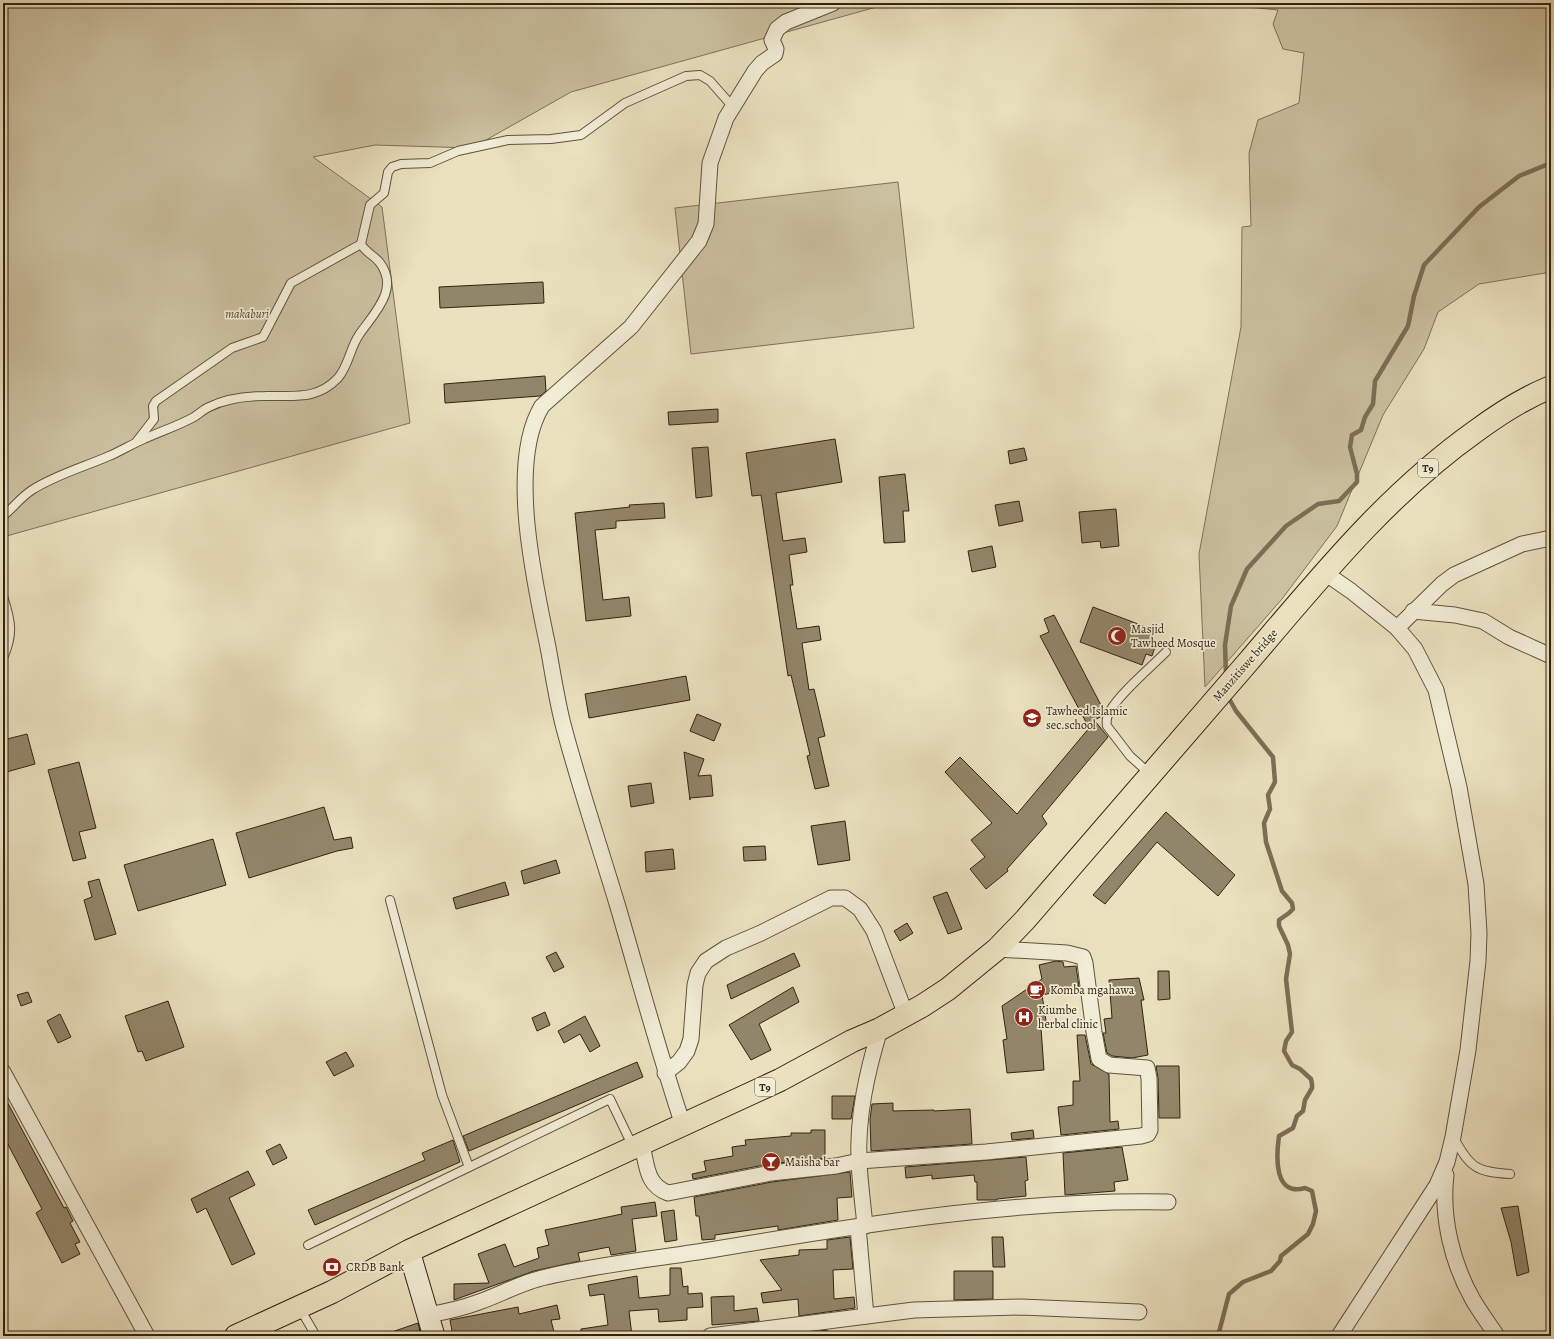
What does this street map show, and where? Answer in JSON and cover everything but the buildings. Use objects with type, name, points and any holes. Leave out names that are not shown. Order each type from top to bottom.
[{"type":"highway","name":"T9","points":[[1325,573],[1376,515],[1410,483],[1455,445],[1533,394],[1551,387]]},
{"type":"highway","name":"Manzitiswe bridge","points":[[1151,775],[1325,573]]},
{"type":"highway","name":"T9","points":[[236,1336],[299,1307],[409,1251],[638,1147],[780,1080],[852,1041],[880,1029],[906,1015],[948,989],[997,949],[1025,920],[1151,775]]},
{"type":"street","points":[[683,1125],[665,1073],[617,904],[564,727],[532,565],[527,527],[525,488],[530,433],[535,418],[542,406],[631,327],[699,240],[706,224],[710,164],[726,118],[755,71],[762,63],[775,54],[776,49],[772,40],[777,29],[786,22],[832,3]]},
{"type":"street","points":[[1397,628],[1413,611],[1454,575],[1522,544],[1551,538]]},
{"type":"street","points":[[1325,573],[1351,591],[1397,628],[1415,649],[1436,690],[1459,787],[1476,884],[1480,933],[1468,1050],[1453,1137],[1447,1162],[1443,1198],[1445,1216],[1458,1270],[1473,1299],[1497,1336]]},
{"type":"street","points":[[1413,611],[1468,617],[1483,621],[1509,637],[1551,656]]},
{"type":"street","points":[[665,1073],[679,1062],[687,1051],[691,1039],[695,985],[698,973],[706,961],[726,948],[761,933],[831,898],[845,898],[860,909],[874,931],[906,1015]]},
{"type":"street","points":[[638,1147],[652,1183],[660,1190],[668,1193],[750,1177],[859,1162],[986,1152],[1148,1134],[1150,1130],[1149,1078],[1147,1068],[1109,1065],[1099,1059],[1083,957],[1067,953],[997,949]]},
{"type":"street","points":[[866,1316],[859,1133],[865,1087],[880,1029]]},
{"type":"street","points":[[3,1072],[147,1336]]},
{"type":"street","points":[[1339,1336],[1437,1185],[1447,1162]]},
{"type":"street","points":[[428,1315],[479,1302],[523,1283],[577,1270],[862,1226],[1012,1208],[1131,1201],[1168,1202]]},
{"type":"street","points":[[409,1251],[434,1336]]},
{"type":"street","points":[[710,1336],[914,1310],[1021,1307],[1139,1312]]},
{"type":"lane","points":[[135,443],[154,419],[153,406],[156,401],[232,348],[263,337],[291,283],[361,244],[370,205],[384,193],[388,172],[392,167],[401,164],[430,163],[458,152],[508,140],[551,139],[582,135],[625,103],[686,76],[700,75],[710,81],[732,107]]},
{"type":"lane","points":[[3,516],[30,491],[46,482],[111,456],[135,443],[195,417],[209,407],[222,402],[265,396],[296,397],[315,393],[329,386],[345,368],[358,336],[377,311],[386,295],[386,275],[382,266],[361,244]]},
{"type":"lane","points":[[3,596],[11,626],[10,643],[3,658]]},
{"type":"lane","points":[[1151,775],[1130,756],[1107,726],[1106,720],[1110,711],[1120,698],[1166,652]]},
{"type":"lane","points":[[390,900],[442,1095],[469,1167]]},
{"type":"lane","points":[[308,1245],[610,1099],[638,1147]]},
{"type":"lane","points":[[1453,1137],[1464,1156],[1474,1167],[1493,1173],[1510,1174]]},
{"type":"lane","points":[[299,1307],[316,1336]]},
{"type":"green space","name":"makaburi","points":[[3,3],[891,3],[571,92],[472,148],[375,145],[313,157],[382,207],[410,423],[3,537]]},
{"type":"green space","points":[[1207,3],[1551,3],[1551,272],[1479,284],[1438,312],[1424,349],[1383,415],[1337,526],[1282,599],[1205,687],[1199,554],[1241,327],[1242,227],[1251,226],[1249,153],[1258,120],[1299,103],[1304,53],[1283,49],[1273,24],[1278,10]]},
{"type":"green space","points":[[898,182],[914,328],[691,354],[675,208]]},
{"type":"waterway","points":[[1226,675],[1225,645],[1231,606],[1247,569],[1286,526],[1318,504],[1339,501],[1357,482],[1357,474],[1350,447],[1352,435],[1361,430],[1365,417],[1373,404],[1375,381],[1408,326],[1414,296],[1424,265],[1479,207],[1519,176],[1551,163]]},
{"type":"waterway","points":[[1218,1336],[1229,1294],[1243,1282],[1271,1271],[1280,1261],[1281,1256],[1308,1234],[1313,1224],[1316,1211],[1312,1191],[1305,1188],[1295,1189],[1287,1187],[1282,1181],[1279,1173],[1277,1154],[1279,1136],[1293,1128],[1297,1116],[1303,1111],[1305,1100],[1312,1088],[1312,1084],[1311,1079],[1300,1069],[1292,1065],[1284,1051],[1286,1041],[1292,1032],[1286,979],[1290,954],[1288,945],[1279,926],[1279,920],[1293,909],[1292,903],[1282,891],[1266,842],[1264,823],[1270,809],[1268,795],[1275,782],[1273,757],[1236,711],[1227,695]]},
{"type":"place","name":"Masjid Tawheed Mosque","points":[[1117,636]]},
{"type":"place","name":"Tawheed Islamic sec.school","points":[[1032,718]]},
{"type":"place","name":"Komba mgahawa","points":[[1036,990]]},
{"type":"place","name":"Kiumbe herbal clinic","points":[[1024,1017]]},
{"type":"place","name":"Maisha bar","points":[[771,1162]]},
{"type":"place","name":"CRDB Bank","points":[[332,1267]]}]
